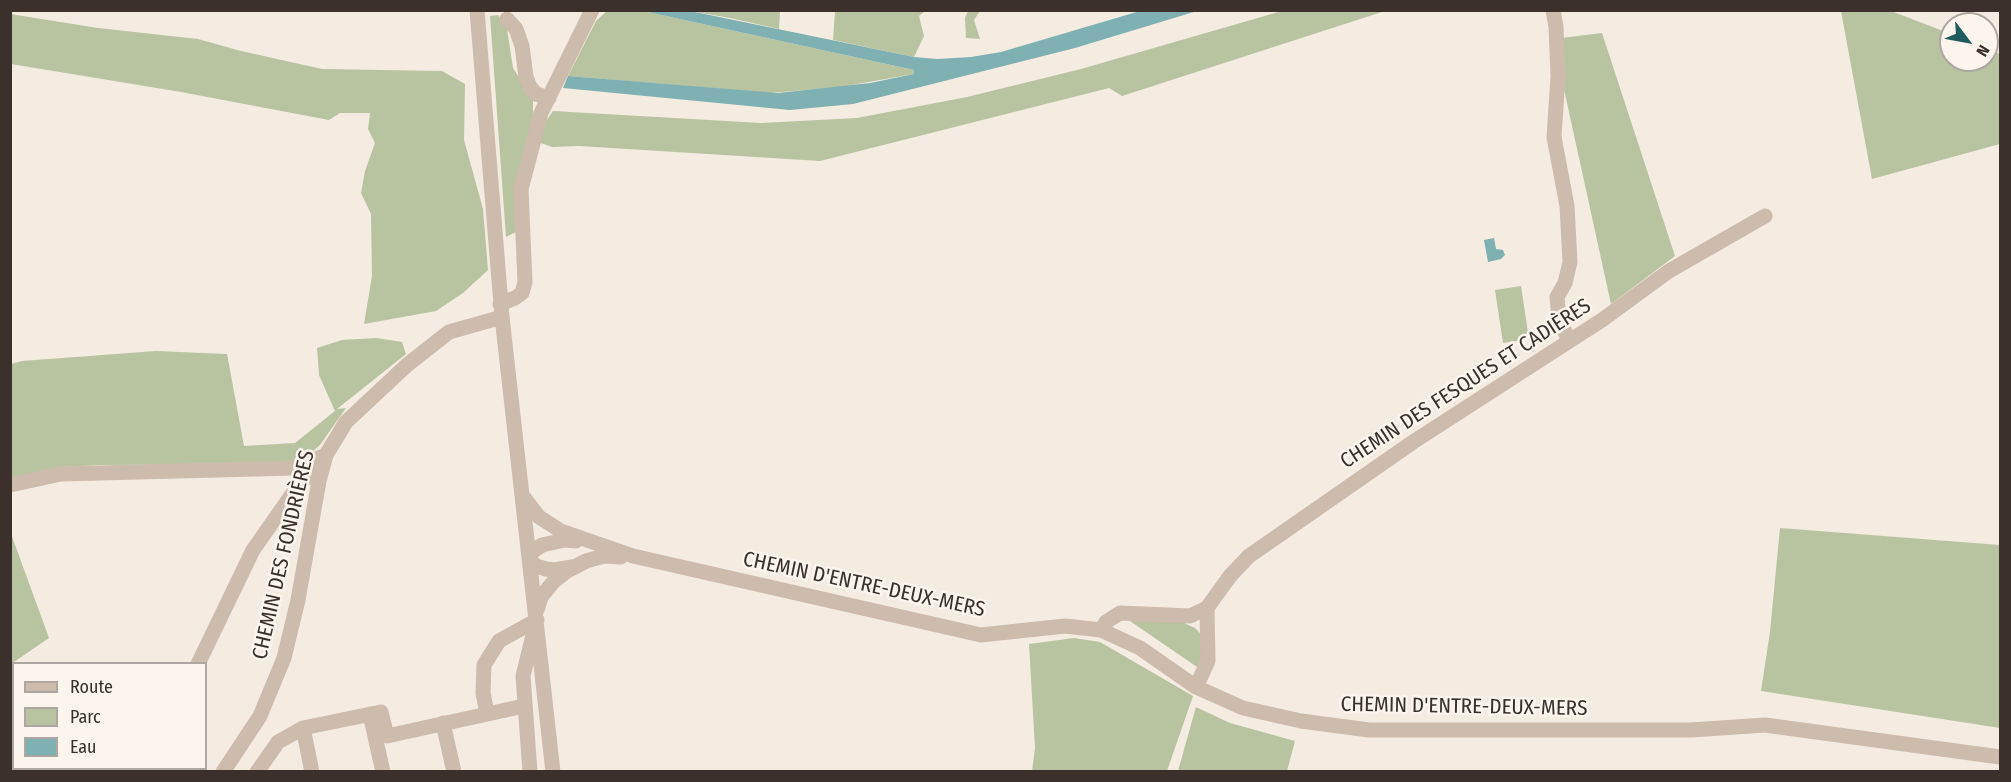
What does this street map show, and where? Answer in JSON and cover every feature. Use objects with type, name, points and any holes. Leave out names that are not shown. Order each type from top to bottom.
[{"type":"street","points":[[477,10],[501,311],[553,771]]},
{"type":"street","name":"CHEMIN DES FONDRIÈRES","points":[[223,771],[260,716],[284,658],[298,600],[319,481],[326,455],[346,422],[407,365],[449,332],[501,311],[522,293],[525,282],[521,189],[541,113],[592,10]]},
{"type":"street","points":[[1552,10],[1556,27],[1558,76],[1554,137],[1567,206],[1570,262],[1565,283],[1557,297],[1559,318],[1569,341]]},
{"type":"street","points":[[507,19],[516,29],[519,37],[530,87],[536,94],[549,99]]},
{"type":"street","name":"CHEMIN DES FESQUES ET CADIÈRES","points":[[1207,608],[1230,576],[1249,556],[1413,441],[1602,320],[1669,271],[1765,216]]},
{"type":"street","points":[[10,485],[60,474],[295,468],[326,455]]},
{"type":"street","points":[[198,662],[254,550],[292,493],[326,455]]},
{"type":"street","name":"CHEMIN D'ENTRE-DEUX-MERS","points":[[522,495],[540,517],[561,531],[633,556],[981,635],[1065,626],[1101,630],[1140,648],[1196,687],[1243,708],[1301,721],[1369,730],[1691,730],[1765,725],[2001,757]]},
{"type":"street","name":"CHEMIN D'ENTRE-DEUX-MERS","points":[[591,543],[565,540],[542,545],[530,557],[536,566],[554,570],[576,566],[604,556],[633,556]]},
{"type":"street","name":"CHEMIN D'ENTRE-DEUX-MERS","points":[[536,616],[541,597],[554,581],[576,566]]},
{"type":"street","points":[[1101,630],[1106,622],[1120,613],[1190,616],[1207,608],[1208,661],[1196,687]]},
{"type":"street","points":[[531,771],[523,676],[536,616]]},
{"type":"street","points":[[487,713],[483,693],[484,665],[499,641],[536,616]]},
{"type":"street","points":[[257,771],[278,742],[303,728],[381,712],[387,736],[524,706]]},
{"type":"street","points":[[370,714],[383,771]]},
{"type":"street","points":[[443,723],[454,771]]},
{"type":"street","points":[[303,728],[312,771]]},
{"type":"green space","points":[[608,10],[643,11],[914,70],[914,74],[840,87],[770,93],[568,76],[596,21]]},
{"type":"green space","points":[[690,11],[780,11],[779,29],[730,18]]},
{"type":"green space","points":[[925,11],[919,16],[924,36],[914,57],[833,40],[835,12]]},
{"type":"green space","points":[[968,11],[980,11],[974,20],[980,39],[966,38],[965,18]]},
{"type":"green space","points":[[1282,11],[1385,11],[1122,96],[1109,88],[820,161],[579,146],[552,147],[541,143],[540,130],[553,111],[761,123],[857,118],[967,97],[1081,69]]},
{"type":"green space","points":[[1841,11],[1891,11],[1939,29],[1939,72],[1999,72],[2000,54],[2000,144],[1872,179]]},
{"type":"green space","points":[[10,14],[98,28],[198,39],[322,69],[442,71],[465,84],[464,140],[483,209],[488,270],[463,293],[436,311],[364,324],[372,276],[371,214],[361,193],[365,171],[375,143],[368,129],[370,113],[340,113],[329,120],[181,92],[11,64]]},
{"type":"green space","points":[[498,15],[507,29],[513,68],[533,99],[533,120],[516,232],[506,237],[490,16]]},
{"type":"green space","points":[[1602,33],[1675,256],[1611,304],[1553,39]]},
{"type":"green space","points":[[1521,286],[1529,339],[1503,343],[1495,290]]},
{"type":"green space","points":[[376,338],[402,342],[406,354],[337,409],[346,408],[320,445],[303,460],[277,464],[60,467],[11,479],[11,364],[22,361],[156,351],[227,354],[244,446],[295,443],[335,411],[319,375],[317,348],[342,340]]},
{"type":"green space","points":[[1780,528],[2000,545],[2000,728],[1761,691],[1770,632]]},
{"type":"green space","points":[[10,531],[49,638],[10,664]]},
{"type":"green space","points":[[1127,619],[1184,623],[1195,628],[1201,634],[1204,647],[1200,669]]},
{"type":"green space","points":[[1074,638],[1100,642],[1193,696],[1167,771],[1032,771],[1035,748],[1029,644]]},
{"type":"green space","points":[[1196,707],[1230,723],[1295,741],[1287,771],[1178,771]]},
{"type":"water","points":[[643,11],[690,11],[914,57],[937,59],[1001,52],[1140,11],[1197,11],[1075,48],[853,104],[790,110],[563,88],[568,76],[778,93],[870,83],[914,74],[914,70]]},
{"type":"water","points":[[1494,238],[1496,249],[1503,250],[1505,255],[1501,259],[1488,262],[1484,240]]}]
